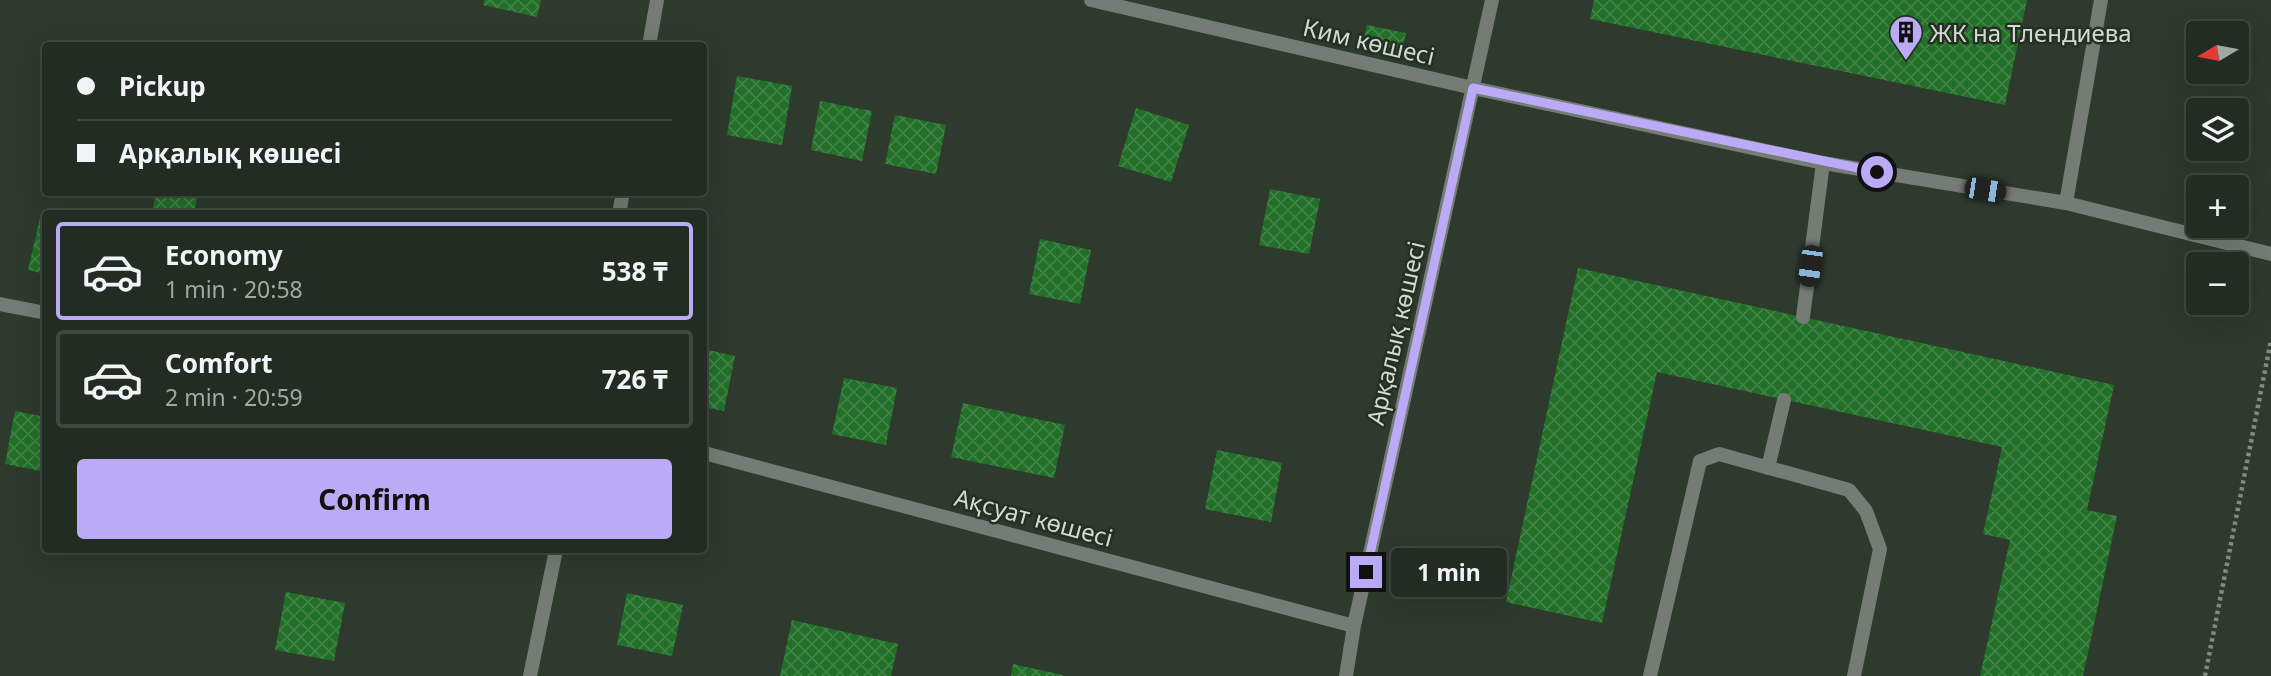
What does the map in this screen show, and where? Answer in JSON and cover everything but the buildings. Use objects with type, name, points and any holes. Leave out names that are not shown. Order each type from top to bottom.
[{"type":"street","points":[[650,42],[657,0]]},
{"type":"street","name":"Ким көшесі","points":[[1091,0],[1473,88],[1823,163],[2066,203],[2271,254]]},
{"type":"street","name":"Арқалық көшесі","points":[[1346,676],[1354,625],[1492,0]]},
{"type":"street","points":[[2066,203],[2101,0]]},
{"type":"street","points":[[1803,317],[1823,163]]},
{"type":"street","points":[[0,304],[42,312]]},
{"type":"street","points":[[1768,468],[1784,400]]},
{"type":"street","name":"Ақсуат көшесі","points":[[707,454],[1354,625]]},
{"type":"street","points":[[1650,676],[1700,461],[1719,454],[1849,490],[1866,511],[1880,549],[1854,676]]},
{"type":"street","points":[[530,676],[555,553]]},
{"type":"path","points":[[2205,676],[2271,340]]},
{"type":"place","name":"ЖК на Тлендиева","points":[[1906,62]]},
{"type":"route","points":[[1366,572],[1473,88],[1823,163],[1877,172]]}]
